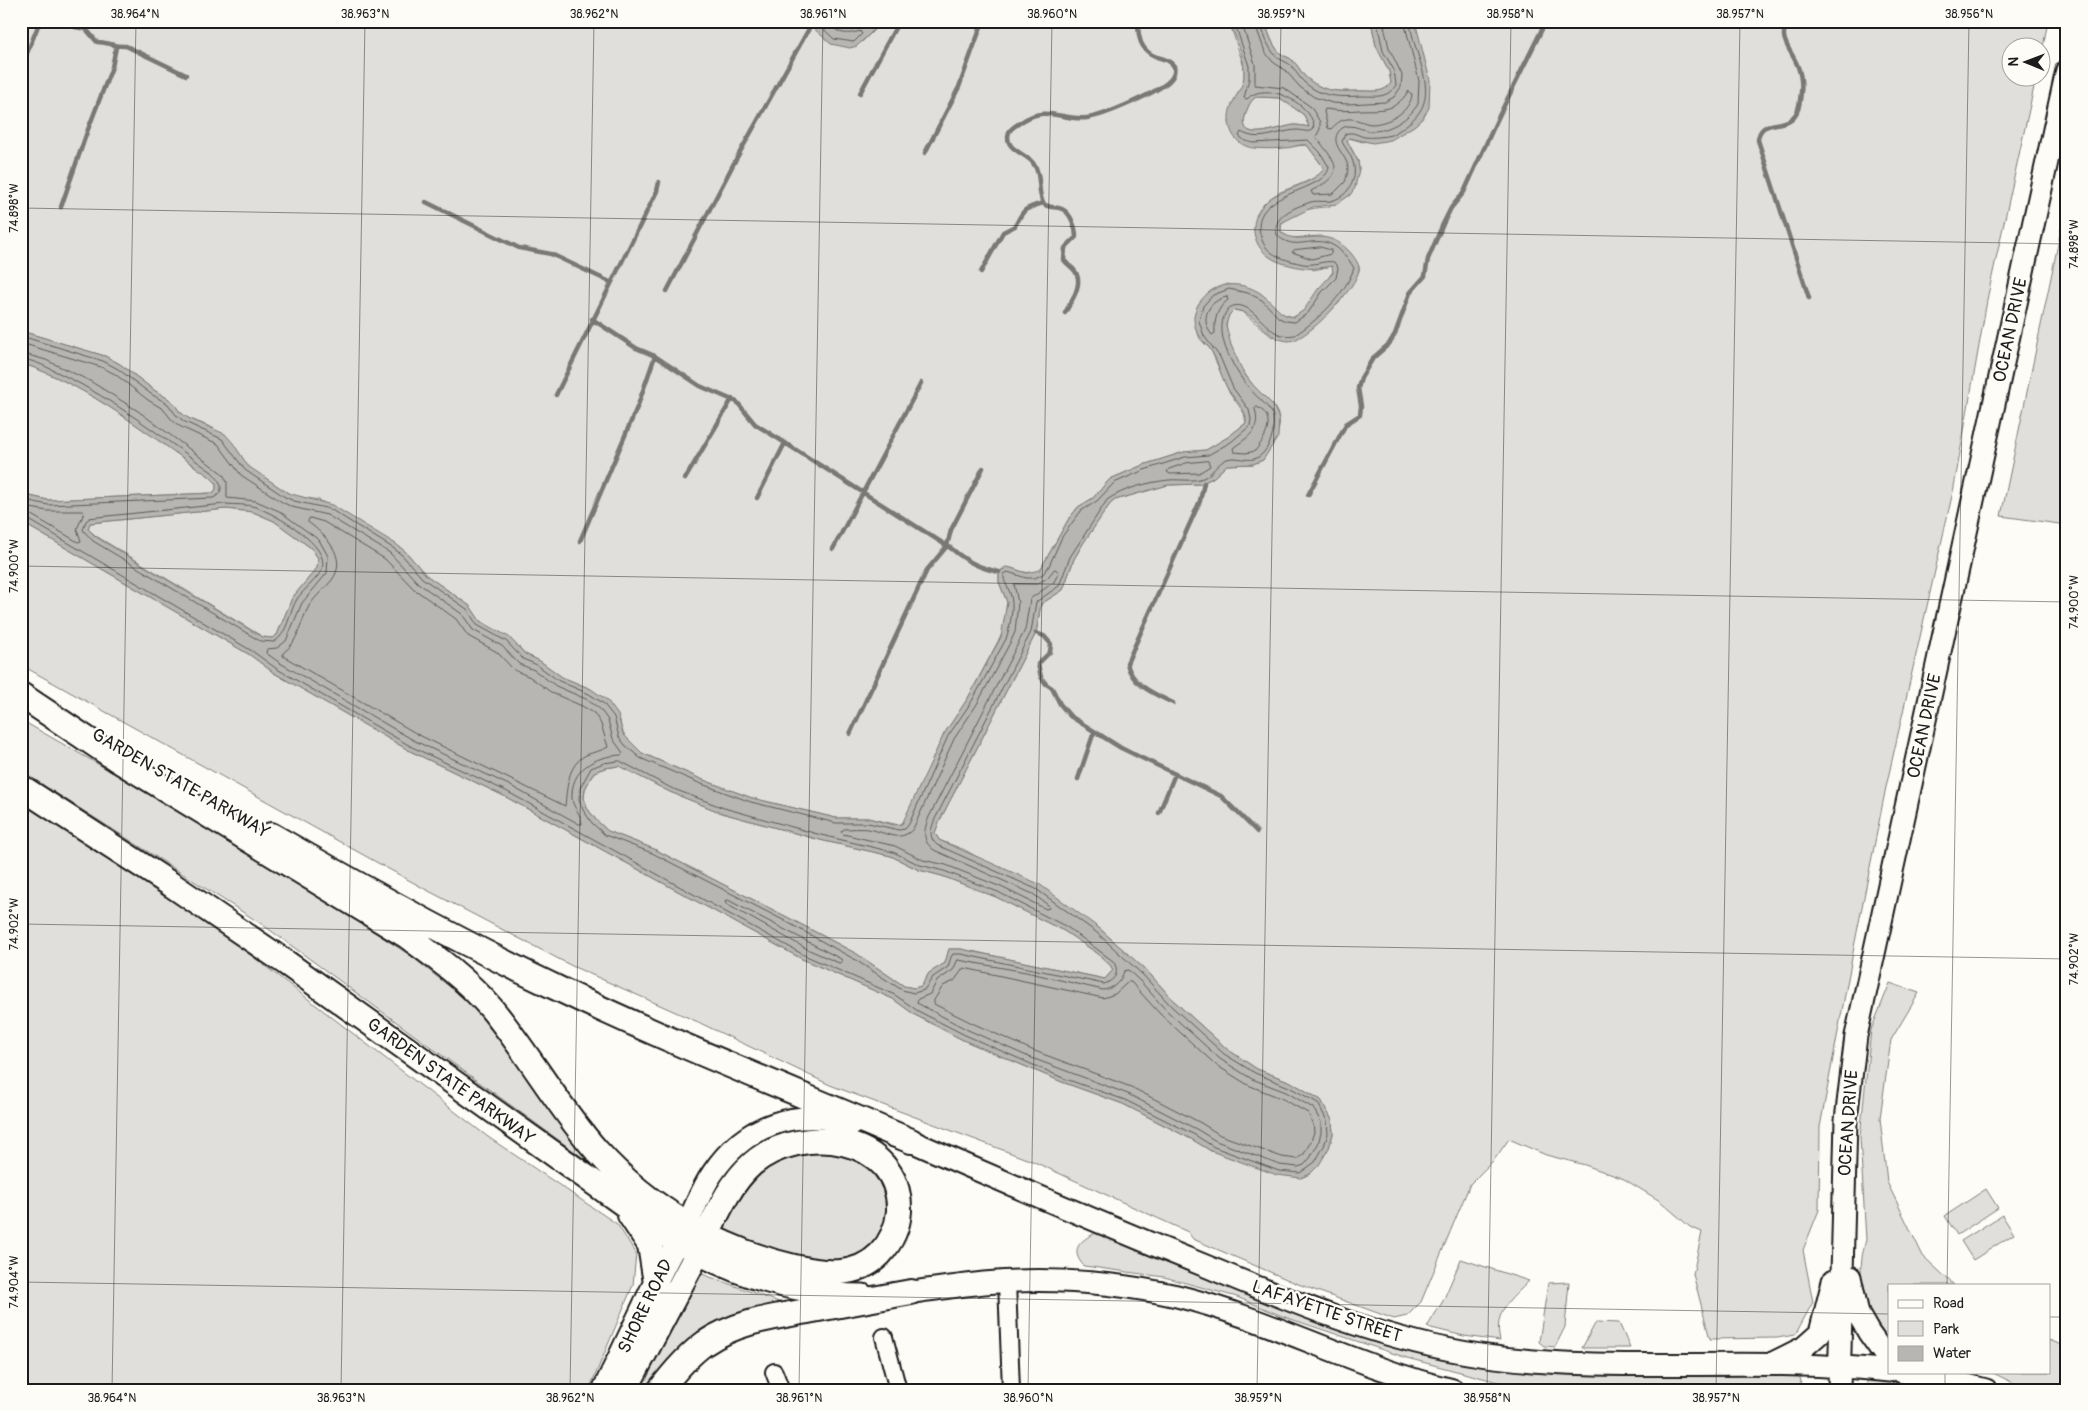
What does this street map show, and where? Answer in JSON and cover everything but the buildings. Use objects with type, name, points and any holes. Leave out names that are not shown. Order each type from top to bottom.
[{"type":"highway","name":"GARDEN STATE PARKWAY","points":[[21,694],[333,871],[483,952],[690,1049],[911,1141]]},
{"type":"highway","points":[[21,694],[118,760],[406,936],[452,971],[491,1008],[571,1118],[607,1162],[692,1238],[742,1251],[788,1266],[832,1273],[852,1271],[870,1262],[892,1239],[899,1215],[898,1196],[886,1167],[860,1149],[816,1140],[794,1143],[772,1151],[744,1172],[692,1238],[625,1390]]},
{"type":"highway","name":"GARDEN STATE PARKWAY","points":[[21,787],[172,884],[285,962],[469,1092],[623,1205],[692,1238]]},
{"type":"highway","points":[[623,1205],[650,1245],[656,1283]]},
{"type":"highway","name":"SHORE ROAD","points":[[605,1390],[656,1283]]},
{"type":"highway","points":[[660,1390],[692,1353],[720,1334],[734,1328],[771,1317],[911,1292]]},
{"type":"main road","name":"OCEAN DRIVE","points":[[1839,1390],[1846,1120],[1856,1036],[2067,70]]},
{"type":"main road","name":"LAFAYETTE STREET","points":[[692,1238],[706,1185],[721,1162],[740,1143],[770,1125],[801,1118],[832,1118],[911,1141],[1081,1216],[1289,1300],[1363,1327],[1411,1341],[1473,1354],[1542,1362],[1622,1365],[1840,1366],[1888,1371]]},
{"type":"main road","name":"SHORE ROAD","points":[[656,1283],[692,1238]]},
{"type":"main road","name":"GARDEN STATE PARKWAY","points":[[692,1238],[743,1274],[784,1287],[848,1295],[911,1292]]},
{"type":"main road","points":[[1842,1245],[1858,1314],[1888,1360]]},
{"type":"main road","points":[[1769,1365],[1803,1348],[1820,1333],[1842,1245]]},
{"type":"main road","name":"LAFAYETTE STREET","points":[[911,1292],[1007,1282],[1094,1283],[1132,1288],[1222,1309],[1401,1383],[1447,1389]]},
{"type":"main road","points":[[1913,1374],[1952,1381],[1986,1390]]},
{"type":"street","points":[[1007,1282],[1011,1390]]},
{"type":"street","points":[[884,1337],[898,1390]]},
{"type":"street","points":[[774,1372],[781,1390]]},
{"type":"green space","points":[[21,21],[810,21],[811,26],[862,42],[877,27],[892,21],[1229,21],[1244,67],[1244,78],[1241,90],[1232,104],[1229,123],[1282,147],[1307,145],[1324,168],[1316,177],[1272,197],[1264,204],[1256,216],[1313,270],[1332,266],[1334,270],[1305,310],[1294,317],[1282,314],[1260,293],[1228,284],[1211,291],[1199,303],[1194,316],[1200,339],[1211,350],[1228,390],[1244,413],[1246,423],[1228,437],[1206,450],[1184,452],[1143,465],[1110,479],[1093,498],[1078,507],[1068,520],[1040,570],[1030,573],[1005,567],[999,572],[999,582],[1007,602],[1004,630],[968,698],[944,734],[905,821],[899,825],[868,818],[836,818],[752,798],[701,779],[642,753],[628,741],[621,728],[620,720],[591,689],[562,677],[540,661],[525,654],[519,647],[480,621],[470,606],[426,575],[406,552],[319,500],[288,493],[248,467],[238,451],[213,428],[188,418],[180,412],[172,401],[120,364],[105,356],[21,331]]},
{"type":"green space","points":[[835,21],[867,21],[858,26],[846,28],[838,25]]},
{"type":"green space","points":[[1265,21],[1371,21],[1376,46],[1389,71],[1391,83],[1382,90],[1375,91],[1341,91],[1321,87],[1306,77],[1292,60],[1277,50]]},
{"type":"green space","points":[[1415,21],[2048,21],[2045,38],[2000,38],[2000,88],[2034,88],[1988,295],[1954,487],[1886,787],[1855,942],[1820,1127],[1819,1210],[1803,1250],[1813,1302],[1795,1335],[1777,1338],[1710,1339],[1693,1274],[1702,1232],[1690,1227],[1660,1201],[1624,1179],[1585,1165],[1546,1155],[1509,1139],[1494,1160],[1470,1184],[1421,1302],[1407,1316],[1394,1319],[1298,1284],[1193,1239],[1188,1232],[1032,1161],[830,1085],[698,1022],[572,966],[423,888],[21,665],[21,522],[250,655],[274,673],[410,751],[504,796],[802,959],[893,999],[915,1015],[963,1040],[1062,1082],[1123,1104],[1211,1151],[1329,1148],[1333,1134],[1332,1120],[1321,1100],[1291,1082],[1257,1069],[1227,1049],[1174,1001],[1148,972],[1099,928],[965,850],[939,840],[935,833],[1036,633],[1041,604],[1063,590],[1074,559],[1110,504],[1115,500],[1168,485],[1201,484],[1214,477],[1227,465],[1253,464],[1263,460],[1279,429],[1279,418],[1275,408],[1253,385],[1236,359],[1231,348],[1226,326],[1228,317],[1234,310],[1243,312],[1272,337],[1326,316],[1339,303],[1359,271],[1359,267],[1349,251],[1321,236],[1290,238],[1281,232],[1282,225],[1285,220],[1298,212],[1329,207],[1359,169],[1358,161],[1347,140],[1349,138],[1363,142],[1414,126],[1426,114]]},
{"type":"green space","points":[[1256,97],[1280,98],[1304,115],[1309,127],[1294,125],[1269,131],[1252,132],[1247,129],[1244,123],[1248,106]]},
{"type":"green space","points":[[2067,201],[2067,525],[2001,516]]},
{"type":"green space","points":[[21,363],[47,373],[96,398],[209,476],[216,483],[216,489],[213,493],[48,500],[21,494]]},
{"type":"green space","points":[[226,509],[253,512],[274,521],[311,548],[318,558],[317,568],[292,598],[277,635],[272,638],[263,637],[96,536],[88,529],[90,523]]},
{"type":"green space","points":[[21,720],[262,858],[411,956],[470,1003],[589,1155],[586,1160],[263,925],[21,771]]},
{"type":"green space","points":[[619,766],[670,792],[722,813],[820,840],[891,856],[919,870],[942,876],[996,897],[1064,931],[1097,953],[1113,970],[1105,979],[961,949],[949,949],[945,963],[929,973],[921,986],[914,988],[904,986],[857,954],[787,917],[654,849],[608,831],[587,808],[584,798],[585,789],[594,772]]},
{"type":"green space","points":[[21,803],[72,834],[239,946],[488,1137],[617,1224],[636,1253],[633,1285],[589,1390],[21,1390]]},
{"type":"green space","points":[[1890,983],[1919,993],[1891,1040],[1880,1118],[1887,1182],[1923,1256],[1953,1284],[1888,1284],[1888,1342],[1869,1318],[1861,1279],[1863,1249],[1866,1240],[1860,1137],[1871,1030]]},
{"type":"green space","points":[[801,1148],[845,1151],[883,1177],[891,1218],[867,1256],[840,1264],[801,1261],[719,1230],[755,1171]]},
{"type":"green space","points":[[1986,1189],[1998,1208],[1957,1235],[1945,1216]]},
{"type":"green space","points":[[2002,1215],[2014,1234],[1973,1260],[1961,1241]]},
{"type":"green space","points":[[1096,1233],[1303,1316],[1377,1342],[1422,1355],[1468,1364],[1562,1374],[1609,1376],[1799,1375],[1801,1381],[1798,1388],[1794,1390],[1555,1390],[1498,1382],[1407,1358],[1282,1316],[1237,1297],[1164,1277],[1084,1266],[1077,1255],[1078,1246],[1085,1239]]},
{"type":"green space","points":[[1461,1259],[1529,1281],[1510,1301],[1501,1314],[1498,1331],[1500,1341],[1464,1336],[1427,1327],[1443,1301]]},
{"type":"green space","points":[[702,1274],[779,1302],[725,1319],[679,1353],[647,1390],[638,1390],[693,1283]]},
{"type":"green space","points":[[1569,1282],[1565,1327],[1555,1347],[1544,1346],[1539,1342],[1548,1283]]},
{"type":"green space","points":[[1596,1322],[1619,1323],[1630,1348],[1582,1348]]},
{"type":"green space","points":[[2050,1340],[2067,1347],[2067,1390],[2028,1390],[1995,1374],[2050,1374]]},
{"type":"green space","points":[[1872,1379],[1928,1386],[1944,1390],[1870,1390],[1866,1387],[1867,1381]]},
{"type":"water","points":[[810,21],[835,21],[842,28],[850,28],[867,21],[892,21],[877,27],[857,46],[850,48],[831,44],[811,26]]},
{"type":"water","points":[[1229,21],[1265,21],[1277,50],[1292,60],[1306,77],[1321,87],[1334,91],[1375,91],[1382,90],[1391,83],[1389,71],[1376,46],[1371,21],[1415,21],[1430,80],[1429,108],[1422,119],[1414,126],[1391,140],[1373,143],[1349,138],[1347,141],[1358,161],[1359,169],[1355,188],[1350,195],[1337,204],[1313,207],[1281,223],[1281,232],[1288,236],[1296,238],[1330,238],[1339,242],[1357,262],[1359,269],[1356,277],[1350,288],[1330,312],[1307,332],[1297,339],[1289,341],[1273,336],[1249,315],[1234,310],[1229,315],[1226,325],[1231,345],[1243,372],[1273,405],[1279,419],[1278,437],[1263,460],[1253,464],[1227,465],[1214,477],[1201,484],[1168,485],[1115,500],[1110,504],[1074,559],[1063,590],[1041,604],[1036,633],[935,833],[939,840],[1039,884],[1099,928],[1148,972],[1174,1001],[1227,1049],[1257,1069],[1291,1082],[1321,1100],[1332,1120],[1333,1134],[1329,1148],[1319,1165],[1310,1174],[1301,1178],[1277,1175],[1211,1151],[1123,1104],[1062,1082],[963,1040],[915,1015],[893,999],[802,959],[504,796],[410,751],[274,673],[250,655],[21,522],[21,494],[48,500],[213,493],[216,489],[216,483],[209,476],[96,398],[47,373],[21,363],[21,331],[105,356],[120,364],[172,401],[180,412],[188,418],[225,434],[248,466],[288,493],[332,505],[396,544],[406,552],[426,575],[470,606],[480,621],[509,637],[525,654],[540,661],[562,677],[591,689],[607,700],[618,715],[623,734],[642,753],[701,779],[752,798],[836,818],[868,818],[894,825],[902,824],[944,734],[968,698],[1001,637],[1007,602],[999,582],[999,572],[1008,567],[1026,573],[1040,570],[1068,520],[1078,507],[1093,498],[1110,479],[1143,465],[1184,452],[1206,450],[1228,437],[1246,423],[1243,410],[1229,391],[1212,352],[1200,337],[1194,324],[1196,308],[1202,299],[1208,293],[1221,286],[1244,286],[1258,292],[1285,314],[1294,317],[1304,310],[1318,289],[1333,273],[1332,266],[1307,268],[1282,263],[1272,259],[1258,245],[1254,227],[1260,209],[1274,196],[1307,182],[1324,168],[1307,145],[1288,148],[1253,148],[1240,143],[1235,138],[1229,118],[1232,104],[1242,84],[1244,69],[1240,48]],"holes":[[[1256,97],[1280,98],[1304,115],[1309,127],[1294,125],[1269,131],[1252,132],[1247,129],[1244,123],[1248,106]],[[226,509],[253,512],[274,521],[311,548],[318,558],[317,568],[292,598],[277,635],[272,638],[262,637],[96,537],[88,529],[90,523]],[[619,766],[670,792],[722,813],[820,840],[891,856],[919,870],[942,876],[996,897],[1064,931],[1097,953],[1113,970],[1105,979],[961,949],[949,949],[945,963],[929,973],[921,986],[914,988],[904,986],[857,954],[787,917],[654,849],[608,831],[587,808],[584,798],[585,789],[594,772]]]},
{"type":"waterway","points":[[21,68],[40,21]]},
{"type":"waterway","points":[[65,21],[75,27],[86,29],[97,42],[126,46],[186,75]]},
{"type":"waterway","points":[[860,93],[899,21]]},
{"type":"waterway","points":[[925,153],[959,87],[983,21]]},
{"type":"waterway","points":[[1043,203],[1036,167],[1030,160],[1012,147],[1009,143],[1009,132],[1021,122],[1039,114],[1087,118],[1106,113],[1155,91],[1170,80],[1174,73],[1174,66],[1170,62],[1147,51],[1141,43],[1138,21]]},
{"type":"waterway","points":[[1308,495],[1346,424],[1360,415],[1361,406],[1358,388],[1361,378],[1373,358],[1389,344],[1395,334],[1410,293],[1425,276],[1428,259],[1443,224],[1451,208],[1464,192],[1546,21]]},
{"type":"waterway","points":[[1789,21],[1784,34],[1787,46],[1797,63],[1800,75],[1799,107],[1797,113],[1791,119],[1763,128],[1758,140],[1809,298]]},
{"type":"waterway","points":[[667,291],[735,161],[811,25]]},
{"type":"waterway","points":[[61,207],[112,67],[116,47]]},
{"type":"waterway","points":[[556,395],[657,191],[659,182]]},
{"type":"waterway","points":[[426,202],[519,248],[551,254],[610,282]]},
{"type":"waterway","points":[[981,272],[1003,232],[1015,226],[1025,210],[1043,203],[1047,206],[1062,209],[1072,221],[1076,237],[1065,248],[1064,260],[1075,271],[1078,280],[1075,295],[1065,313]]},
{"type":"waterway","points":[[592,319],[636,348],[655,356],[700,386],[737,402],[755,424],[952,549],[963,558],[986,569],[999,572]]},
{"type":"waterway","points":[[580,541],[638,405],[655,356]]},
{"type":"waterway","points":[[833,549],[921,383]]},
{"type":"waterway","points":[[685,479],[732,399]]},
{"type":"waterway","points":[[757,498],[785,443]]},
{"type":"waterway","points":[[850,734],[927,570],[947,546],[951,530],[983,468]]},
{"type":"waterway","points":[[1173,703],[1139,683],[1129,671],[1127,663],[1200,501],[1204,483]]},
{"type":"waterway","points":[[1036,633],[1044,636],[1051,644],[1050,652],[1038,664],[1041,677],[1052,688],[1060,704],[1070,716],[1121,748],[1221,796],[1257,832]]},
{"type":"waterway","points":[[1078,779],[1094,732]]},
{"type":"waterway","points":[[1159,813],[1175,774]]}]
